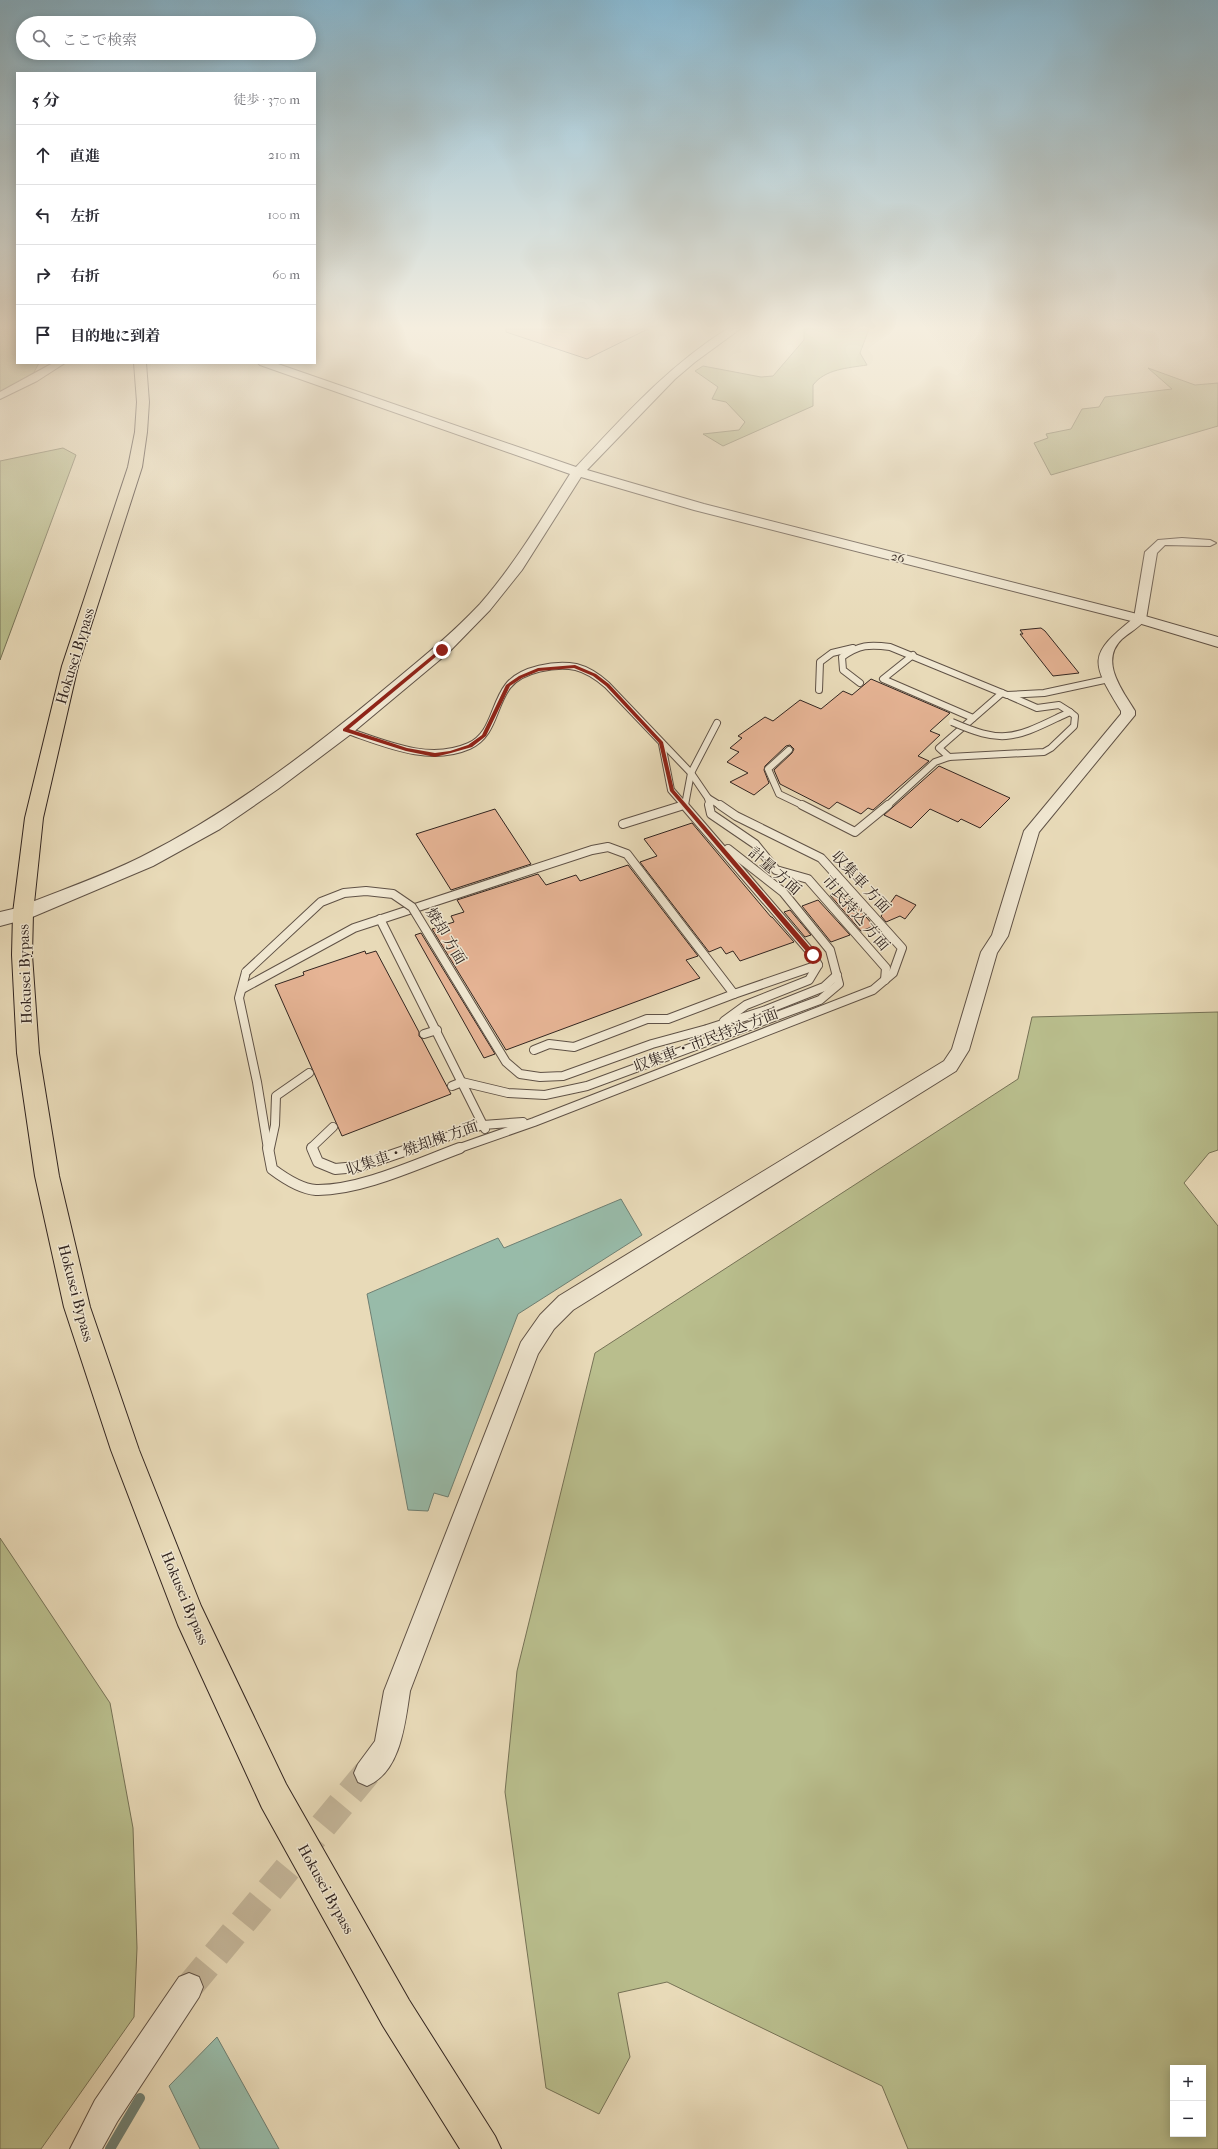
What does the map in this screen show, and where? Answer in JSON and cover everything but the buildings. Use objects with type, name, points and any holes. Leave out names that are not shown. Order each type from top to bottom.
[{"type":"highway","name":"Hokusei Bypass","points":[[141,429],[135,467],[70,666],[62,696],[12,916],[22,955],[28,1053],[47,1176],[77,1307],[125,1450],[189,1614],[274,1796],[396,2013],[482,2149]]},
{"type":"street","name":"26","points":[[455,429],[578,472],[699,507],[1140,618],[1218,642]]},
{"type":"street","points":[[12,916],[146,862],[214,824],[272,785],[345,730],[442,650],[486,607],[515,570],[578,472],[619,429]]},
{"type":"street","points":[[367,1773],[386,1748],[392,1726],[397,1691],[529,1349],[547,1322],[566,1303],[950,1066],[960,1050],[989,952],[1000,936],[1032,831],[1128,715],[1128,711],[1105,672],[1106,654],[1113,641],[1140,618],[1151,552],[1162,542],[1182,541],[1210,543]]},
{"type":"street","points":[[85,2149],[106,2111],[189,1987]]},
{"type":"lane","points":[[789,750],[768,769],[779,794],[855,832],[876,818],[935,762],[949,757],[1031,754],[1044,752],[1051,748],[1074,726],[1075,716],[1059,705],[1037,708],[913,655],[877,645],[857,647],[832,653],[820,662],[818,684],[819,690]]},
{"type":"lane","points":[[857,647],[842,658],[841,663],[844,670],[860,683]]},
{"type":"lane","points":[[913,655],[883,679],[973,718]]},
{"type":"lane","points":[[345,730],[406,750],[435,755],[451,752],[470,746],[484,735],[508,685],[520,677],[538,669],[575,666],[595,675],[607,685],[661,743],[691,772],[708,798]]},
{"type":"lane","points":[[949,757],[939,748],[973,718],[1004,694],[1044,693],[1071,686],[1109,680]]},
{"type":"lane","points":[[952,722],[986,736],[999,738],[1024,734],[1070,712]]},
{"type":"lane","points":[[685,805],[691,772],[717,723]]},
{"type":"lane","points":[[661,743],[671,790],[813,955],[818,965]]},
{"type":"lane","name":"収集車 方面","points":[[708,798],[736,816],[821,858],[826,863],[902,948],[893,974],[885,980]]},
{"type":"lane","name":"市民持込 方面","points":[[708,798],[711,814],[754,844],[776,870],[808,879],[886,968],[885,980]]},
{"type":"lane","points":[[623,824],[685,805]]},
{"type":"lane","name":"計量 方面","points":[[711,836],[783,892],[830,950],[837,975]]},
{"type":"lane","points":[[242,989],[354,928],[592,850],[608,847],[628,854],[734,994]]},
{"type":"lane","name":"焼却 方面","points":[[269,1151],[263,1124],[258,1082],[239,998],[246,972],[321,902],[344,893],[366,891],[393,894],[412,907],[506,1062],[520,1074],[540,1077],[562,1076],[652,1044],[718,1025]]},
{"type":"lane","points":[[380,919],[437,1030],[489,1138]]},
{"type":"lane","points":[[534,1050],[550,1044],[574,1047],[647,1019],[668,1019],[818,965]]},
{"type":"lane","points":[[718,1025],[746,1005],[809,980],[818,965]]},
{"type":"lane","points":[[718,1025],[766,1010],[824,987],[837,975]]},
{"type":"lane","points":[[452,1086],[462,1082],[508,1093],[545,1095],[586,1086],[820,1000],[839,984],[837,975]]},
{"type":"lane","name":"収集車・市民持込 方面","points":[[534,1122],[873,990],[885,980]]},
{"type":"lane","points":[[424,1034],[437,1030]]},
{"type":"lane","points":[[269,1151],[275,1126],[276,1096],[310,1073]]},
{"type":"lane","points":[[333,1127],[312,1147],[318,1162],[335,1169],[357,1167],[484,1125],[534,1122]]},
{"type":"lane","name":"収集車・焼却棟 方面","points":[[269,1151],[272,1169],[291,1182],[315,1190],[357,1185],[534,1122]]},
{"type":"shaded area","points":[[761,429],[723,446],[703,434]]},
{"type":"shaded area","points":[[1070,429],[1207,429],[1051,475],[1034,443],[1048,438],[1046,434]]},
{"type":"shaded area","points":[[63,448],[76,455],[0,660],[0,461]]},
{"type":"shaded area","points":[[1218,1012],[1218,1150],[1209,1153],[1184,1183],[1218,1226],[1218,2149],[908,2149],[882,2086],[667,1982],[618,1993],[630,2057],[599,2114],[546,2088],[505,1792],[517,1671],[595,1353],[1018,1079],[1032,1017]]},
{"type":"shaded area","points":[[621,1199],[642,1235],[518,1314],[448,1497],[434,1493],[428,1511],[408,1510],[367,1294],[498,1238],[504,1248]]},
{"type":"shaded area","points":[[0,1538],[110,1703],[133,1828],[137,1948],[134,2017],[41,2149],[0,2149]]},
{"type":"shaded area","points":[[217,2037],[279,2149],[200,2149],[169,2086]]},
{"type":"waterway","points":[[110,2149],[140,2098]]},
{"type":"tunnel","points":[[189,1987],[367,1773]]},
{"type":"route","points":[[442,650],[345,730],[406,750],[435,755],[451,752],[470,746],[484,735],[508,685],[520,677],[538,669],[575,666],[595,675],[607,685],[661,743],[671,790],[813,955]]}]
